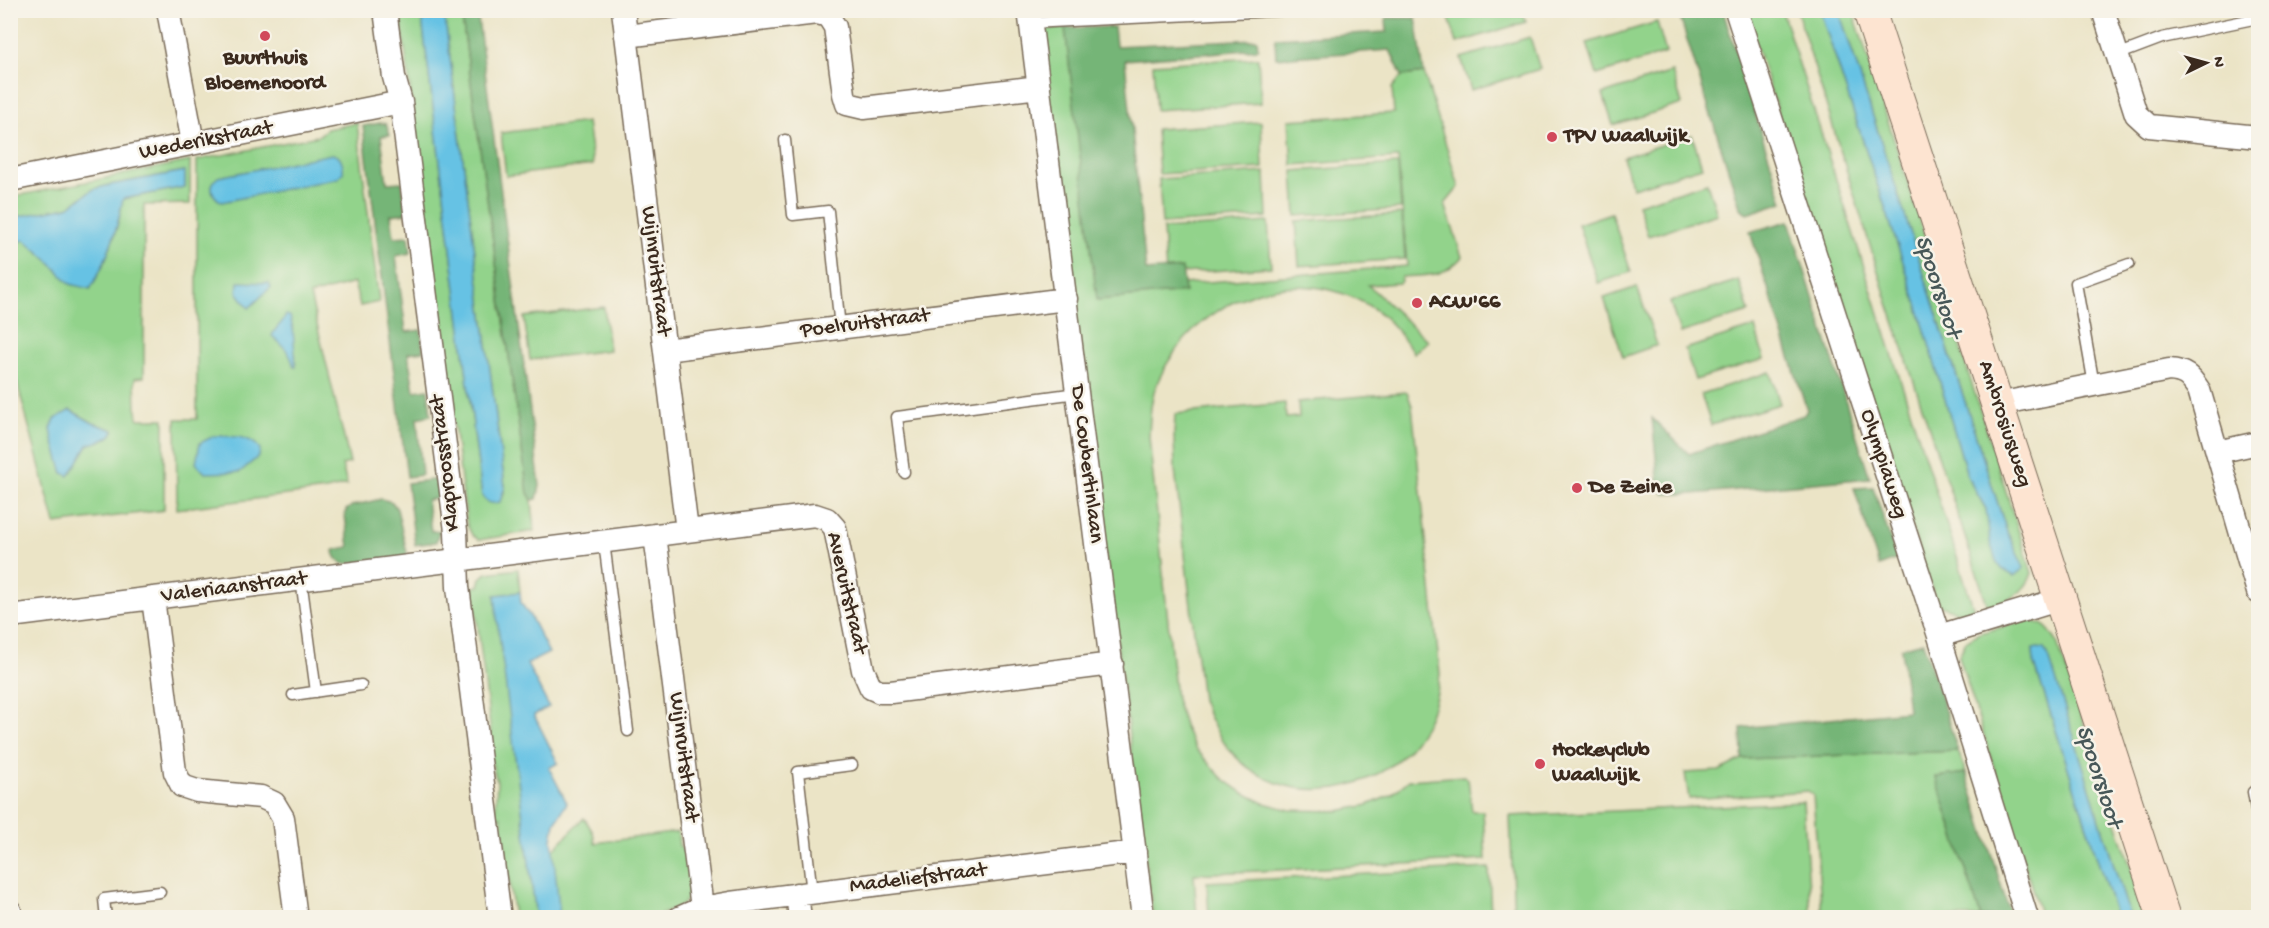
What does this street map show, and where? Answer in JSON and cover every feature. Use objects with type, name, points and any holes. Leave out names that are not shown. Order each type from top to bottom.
[{"type":"main road","name":"Ambrosiusweg","points":[[1869,10],[2164,918]]},
{"type":"street","points":[[168,10],[193,143]]},
{"type":"street","name":"Klaproosstraat","points":[[386,10],[394,77],[401,102],[456,531],[458,587],[500,918]]},
{"type":"street","name":"Wijnruitstraat","points":[[623,10],[687,531]]},
{"type":"street","name":"Olympiaweg","points":[[1736,10],[1939,636],[2027,918]]},
{"type":"street","points":[[2103,10],[2136,114],[2149,126],[2259,137]]},
{"type":"street","points":[[626,36],[817,13],[828,16],[835,27],[847,104],[864,108],[1039,87]]},
{"type":"street","name":"De Coubertinlaan","points":[[1029,17],[1143,918]]},
{"type":"street","name":"Wederikstraat","points":[[11,176],[401,102]]},
{"type":"street","name":"Poelruitstraat","points":[[665,350],[1066,299]]},
{"type":"street","points":[[1998,404],[2169,370],[2181,371],[2191,376],[2199,390],[2259,592]]},
{"type":"street","points":[[2217,452],[2259,443]]},
{"type":"street","name":"Averuitstraat","points":[[457,560],[815,515],[828,519],[834,528],[863,670],[871,688],[880,692],[902,691],[1112,664]]},
{"type":"street","name":"Wijnruitstraat","points":[[655,535],[702,908]]},
{"type":"street","name":"Valeriaanstraat","points":[[10,616],[457,560]]},
{"type":"street","points":[[153,598],[175,772],[182,786],[197,791],[261,797],[274,803],[283,818],[296,918]]},
{"type":"street","points":[[1939,636],[2061,599]]},
{"type":"street","name":"Madeliefstraat","points":[[679,918],[702,908],[805,893],[1135,852]]},
{"type":"street","points":[[800,918],[805,893]]},
{"type":"street","points":[[10,911],[11,918]]},
{"type":"lane","points":[[1029,17],[1293,10]]},
{"type":"lane","points":[[2117,55],[2162,38],[2259,18]]},
{"type":"lane","points":[[785,140],[793,215],[828,212],[840,328]]},
{"type":"lane","points":[[2094,385],[2076,283],[2129,264]]},
{"type":"lane","points":[[904,472],[897,417],[1077,393]]},
{"type":"lane","points":[[604,542],[627,730]]},
{"type":"lane","points":[[301,579],[316,692]]},
{"type":"lane","points":[[293,695],[361,685]]},
{"type":"lane","points":[[805,893],[798,772],[852,765]]},
{"type":"lane","points":[[2253,792],[2259,821]]},
{"type":"lane","points":[[106,918],[104,899],[160,892]]},
{"type":"green space","points":[[1451,10],[1522,11],[1526,22],[1457,43],[1447,12]]},
{"type":"green space","points":[[400,11],[421,11],[482,496],[487,502],[503,497],[505,487],[444,11],[461,11],[528,493],[532,500],[534,531],[479,540],[472,535],[467,525]]},
{"type":"green space","points":[[461,11],[477,11],[540,486],[537,499],[532,500],[528,493]]},
{"type":"green space","points":[[1678,11],[1723,11],[1783,202],[1747,214],[1740,207]]},
{"type":"green space","points":[[1745,11],[1782,11],[1974,610],[1961,613],[1937,605]]},
{"type":"green space","points":[[1797,11],[1820,11],[1919,310],[1968,478],[1986,509],[1989,525],[2024,568],[2007,532],[1839,11],[1853,11],[2032,573],[2025,587],[2015,596],[1988,607],[1886,297]]},
{"type":"green space","points":[[1386,18],[1416,18],[1424,73],[1402,76],[1390,50],[1276,58],[1275,38],[1387,32]]},
{"type":"green space","points":[[1657,22],[1666,53],[1597,75],[1587,43]]},
{"type":"green space","points":[[1114,27],[1116,46],[1257,39],[1258,49],[1125,60],[1146,271],[1182,268],[1185,292],[1097,300],[1065,28]]},
{"type":"green space","points":[[1065,28],[1098,300],[1185,292],[1184,284],[1407,266],[1398,158],[1292,165],[1289,120],[1394,113],[1392,88],[1402,76],[1424,73],[1459,187],[1445,204],[1462,257],[1442,272],[1402,277],[1400,283],[1368,285],[1428,341],[1414,353],[1386,318],[1374,309],[1344,294],[1313,287],[1281,287],[1251,294],[1223,308],[1197,327],[1176,351],[1159,379],[1154,393],[1149,437],[1176,699],[1185,728],[1195,748],[1222,778],[1242,792],[1264,803],[1290,810],[1338,811],[1368,805],[1391,795],[1409,780],[1464,776],[1468,779],[1472,811],[1483,811],[1486,860],[1194,874],[1197,917],[1153,917],[1036,30]]},
{"type":"green space","points":[[1530,37],[1540,69],[1471,90],[1461,58]]},
{"type":"green space","points":[[1258,58],[1261,103],[1156,110],[1153,64]]},
{"type":"green space","points":[[1672,72],[1682,104],[1613,125],[1603,94]]},
{"type":"green space","points":[[587,122],[593,165],[506,176],[501,133]]},
{"type":"green space","points":[[1261,122],[1263,168],[1159,174],[1156,129]]},
{"type":"green space","points":[[357,123],[379,302],[360,306],[354,283],[310,295],[350,463],[342,465],[347,485],[326,490],[177,509],[176,419],[197,419],[197,160],[318,136],[327,129]]},
{"type":"green space","points":[[386,124],[390,135],[381,136],[387,183],[402,182],[406,213],[391,215],[394,237],[409,236],[411,253],[396,256],[406,332],[421,330],[423,351],[408,353],[414,391],[428,389],[431,415],[417,418],[422,475],[407,477],[363,126]]},
{"type":"green space","points":[[1692,135],[1702,167],[1633,188],[1623,157]]},
{"type":"green space","points":[[190,161],[190,204],[144,205],[144,377],[135,378],[136,409],[138,419],[164,419],[164,510],[55,524],[11,360],[11,243],[25,240],[49,261],[90,289],[111,246],[123,199],[185,187],[185,171],[94,189],[68,207],[11,218],[11,197]],"holes":[[[70,410],[93,423],[114,430],[109,437],[88,444],[63,473],[51,429]]]},
{"type":"green space","points":[[1398,164],[1401,209],[1296,216],[1293,171]]},
{"type":"green space","points":[[1265,172],[1267,217],[1162,224],[1159,179]]},
{"type":"green space","points":[[1707,183],[1717,214],[1648,236],[1638,204]]},
{"type":"green space","points":[[1611,213],[1631,272],[1598,283],[1578,224]]},
{"type":"green space","points":[[1402,214],[1405,259],[1299,266],[1296,221]]},
{"type":"green space","points":[[1789,221],[1870,478],[1692,494],[1664,494],[1659,487],[1652,418],[1689,454],[1804,415],[1807,410],[1750,232]]},
{"type":"green space","points":[[1268,222],[1271,267],[1166,274],[1163,229]]},
{"type":"green space","points":[[1739,280],[1749,312],[1680,333],[1670,302]]},
{"type":"green space","points":[[1637,287],[1657,345],[1623,357],[1604,298]]},
{"type":"green space","points":[[604,307],[609,350],[530,360],[524,317]]},
{"type":"green space","points":[[1755,327],[1764,359],[1695,380],[1685,349]]},
{"type":"green space","points":[[1770,372],[1780,404],[1711,425],[1701,394]]},
{"type":"green space","points":[[1407,392],[1412,406],[1440,674],[1434,704],[1421,732],[1409,749],[1391,765],[1371,777],[1349,785],[1325,789],[1301,788],[1278,783],[1256,773],[1231,752],[1216,731],[1202,700],[1175,470],[1175,414],[1285,403],[1286,418],[1299,417],[1298,402]]},
{"type":"green space","points":[[439,479],[442,498],[427,500],[431,531],[446,530],[446,532],[439,532],[436,542],[415,545],[407,483]]},
{"type":"green space","points":[[1873,487],[1897,559],[1879,566],[1854,488]]},
{"type":"green space","points":[[381,499],[392,502],[397,509],[408,557],[342,563],[336,557],[334,550],[349,547],[346,510],[352,506]]},
{"type":"green space","points":[[518,569],[520,592],[495,596],[536,917],[514,917],[501,817],[495,817],[497,782],[485,738],[485,735],[491,734],[473,587],[479,586],[481,578],[487,573]]},
{"type":"green space","points":[[2024,621],[2036,622],[2044,626],[2057,642],[2147,917],[2130,917],[2050,661],[2033,650],[2034,662],[2116,917],[2041,917],[1959,656],[1966,641],[1977,634]]},
{"type":"green space","points":[[1923,642],[1958,751],[1742,759],[1741,728],[1908,711],[1901,648]]},
{"type":"green space","points":[[1958,751],[1966,773],[1936,777],[1981,917],[1822,917],[1813,795],[1808,791],[1689,799],[1685,773],[1719,771],[1742,759]]},
{"type":"green space","points":[[1966,773],[2011,917],[1981,917],[1936,777]]},
{"type":"green space","points":[[1803,802],[1811,917],[1514,917],[1510,816]]},
{"type":"green space","points":[[584,818],[593,832],[595,843],[678,832],[679,845],[686,855],[690,887],[682,905],[656,917],[560,917],[551,852]]},
{"type":"green space","points":[[1489,868],[1491,917],[1209,917],[1207,882]]},
{"type":"water","points":[[421,11],[444,11],[505,487],[500,502],[494,503],[488,502],[482,496]]},
{"type":"water","points":[[1820,11],[1839,11],[2007,532],[2024,568],[2014,576],[2002,569],[1996,561],[1990,542],[1986,509],[1968,478],[1919,310]]},
{"type":"water","points":[[332,154],[338,156],[342,163],[343,173],[338,178],[222,202],[213,194],[213,183],[218,177]]},
{"type":"water","points":[[185,171],[185,187],[123,199],[111,246],[90,289],[70,284],[25,240],[11,243],[11,218],[68,207],[94,189]]},
{"type":"water","points":[[238,282],[269,283],[271,287],[249,308],[237,292]]},
{"type":"water","points":[[286,315],[290,316],[293,329],[296,367],[286,350],[272,336]]},
{"type":"water","points":[[70,410],[93,423],[114,430],[107,438],[88,445],[69,476],[63,473],[51,429],[55,419]]},
{"type":"water","points":[[214,436],[239,437],[251,441],[260,449],[259,456],[240,472],[205,473],[196,463],[200,443]]},
{"type":"water","points":[[520,592],[521,603],[549,653],[527,664],[549,707],[534,715],[558,763],[549,768],[567,803],[555,823],[552,839],[560,917],[536,917],[497,619],[495,595]]},
{"type":"water","points":[[2033,649],[2044,649],[2050,660],[2130,917],[2116,917],[2034,662]]},
{"type":"place","name":"Buurthuis Bloemenoord","points":[[265,36]]},
{"type":"place","name":"TPV Waalwijk","points":[[1552,137]]},
{"type":"place","name":"ACW'66","points":[[1417,303]]},
{"type":"place","name":"De Zeine","points":[[1577,488]]},
{"type":"place","name":"Hockeyclub Waalwijk","points":[[1540,764]]},
{"type":"water label","name":"Spoorsloot","points":[[1937,287]]},
{"type":"water label","name":"Spoorsloot","points":[[2098,777]]}]
